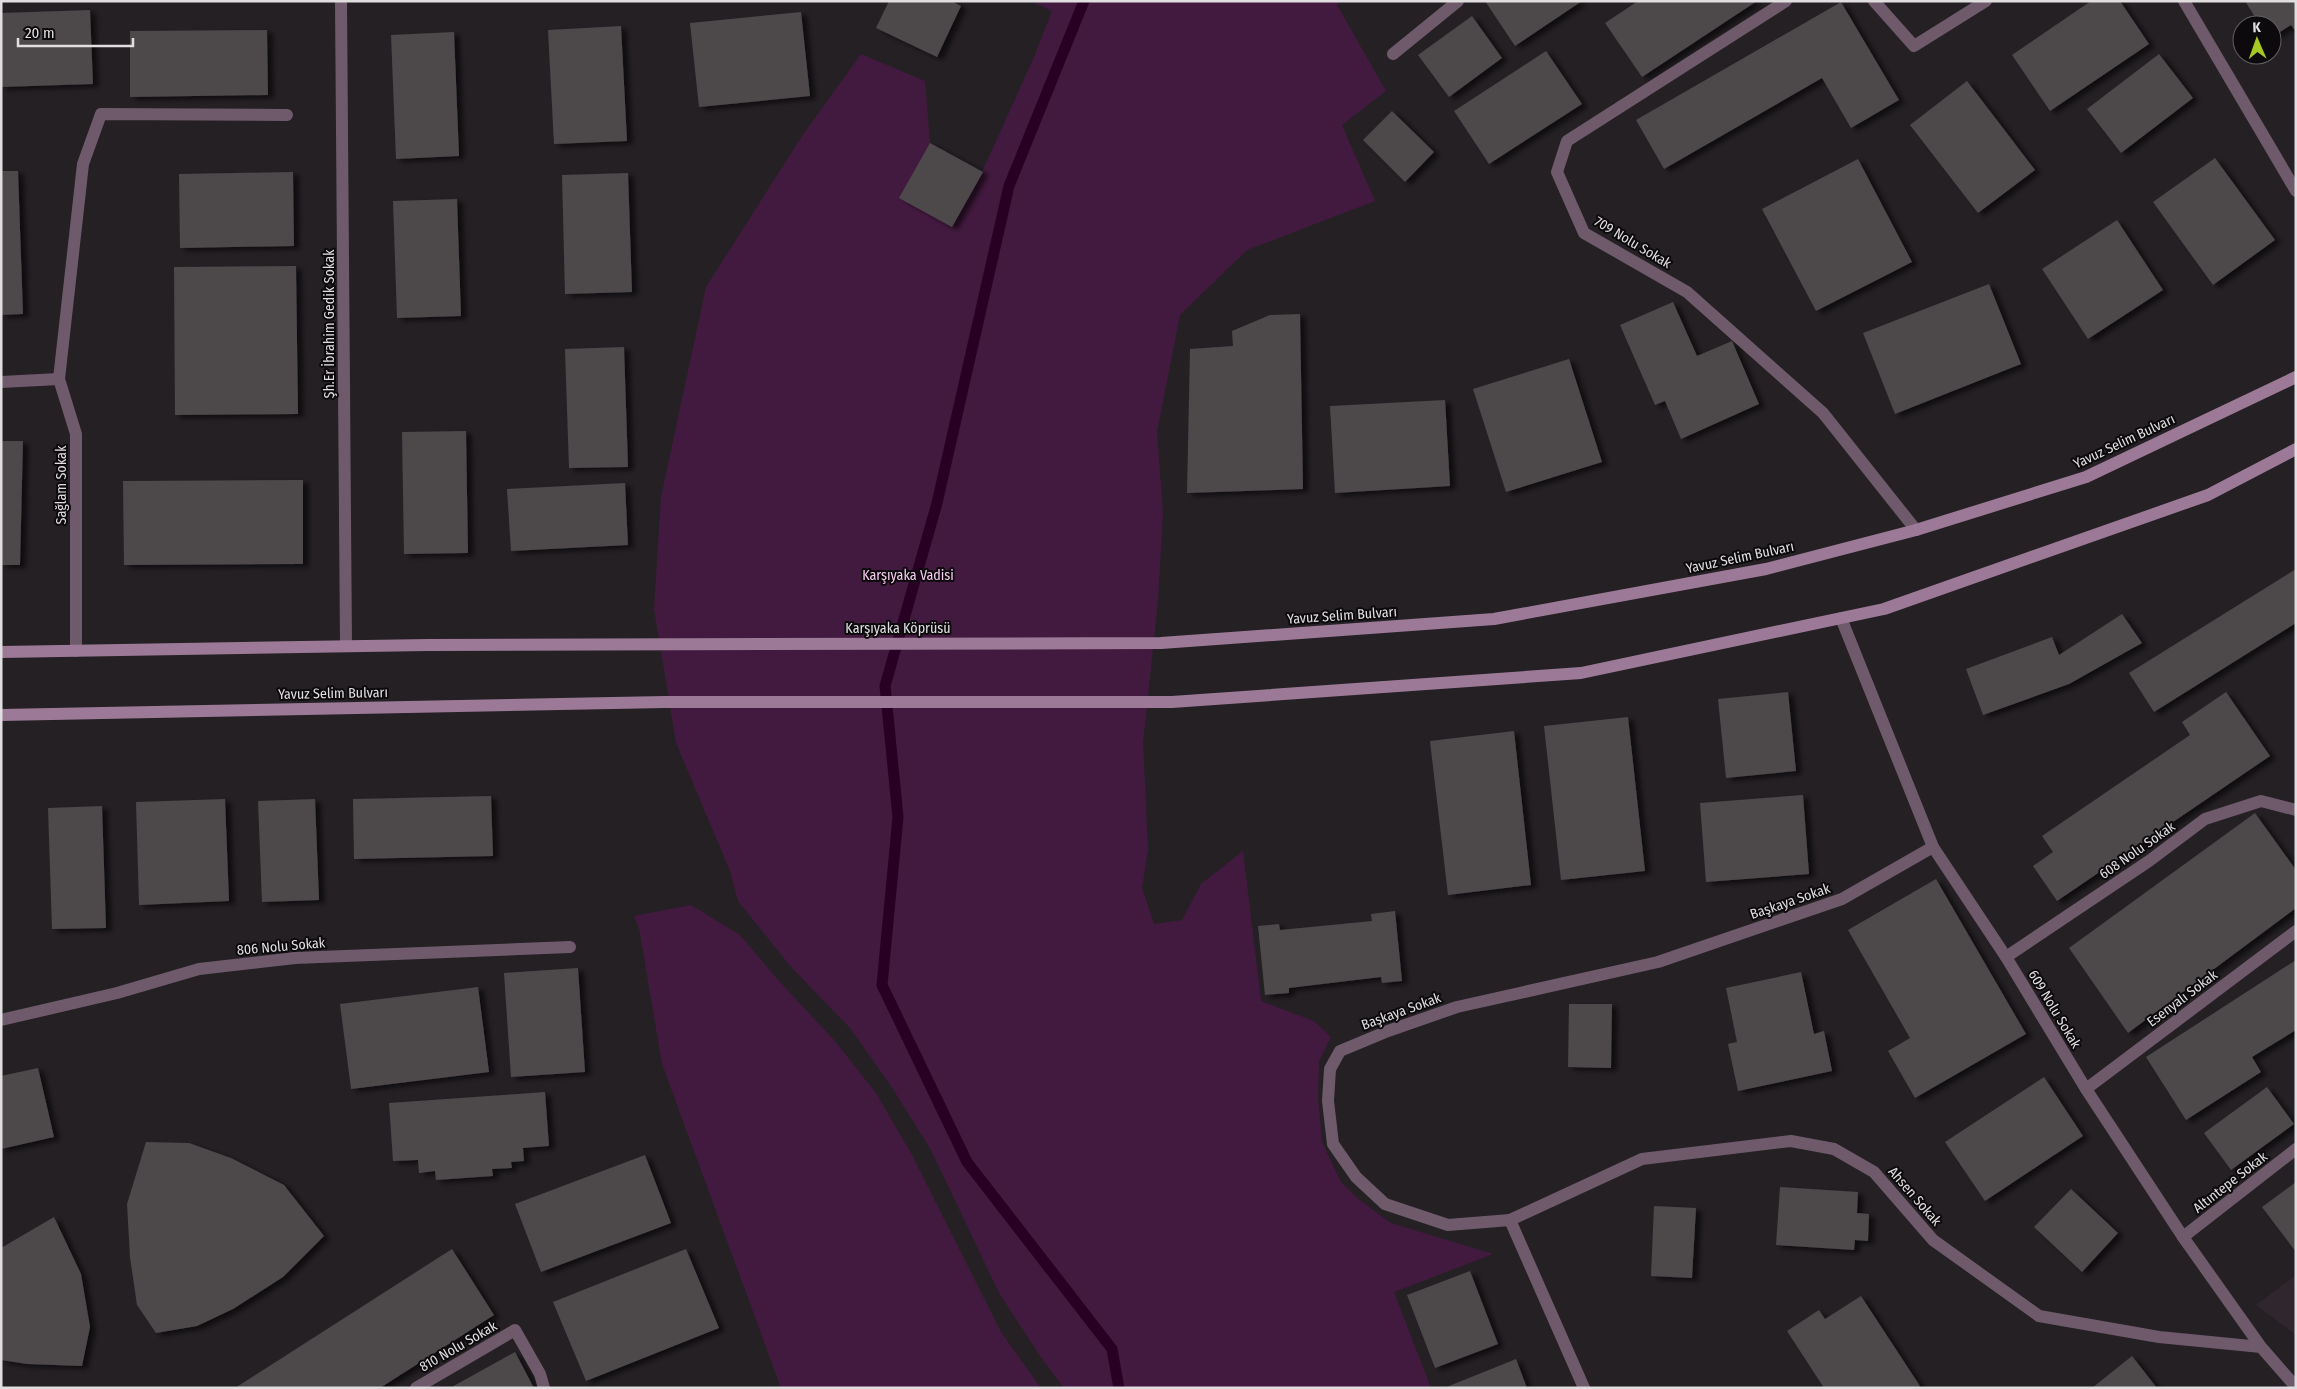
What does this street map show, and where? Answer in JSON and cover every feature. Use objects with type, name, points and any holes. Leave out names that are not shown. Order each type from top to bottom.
[{"type":"main road","name":"Yavuz Selim Bulvarı","points":[[1161,643],[1494,619],[1766,569],[1916,530],[2086,477],[2296,377]]},
{"type":"main road","points":[[1841,618],[1884,609],[2208,495],[2296,449]]},
{"type":"main road","name":"Yavuz Selim Bulvarı","points":[[1,715],[665,702],[1172,702],[1581,674],[1841,618]]},
{"type":"main road","name":"Karşıyaka Köprüsü","points":[[346,646],[1161,643]]},
{"type":"main road","points":[[1,652],[346,646]]},
{"type":"street","name":"Şh.Er İbrahim Gedik Sokak","points":[[341,1],[346,646]]},
{"type":"street","points":[[1393,54],[1458,1]]},
{"type":"street","name":"709 Nolu Sokak","points":[[1786,1],[1567,141],[1557,172],[1584,233],[1687,292],[1823,413],[1916,530]]},
{"type":"street","points":[[1874,1],[1914,46],[1986,1]]},
{"type":"street","points":[[2184,1],[2296,191]]},
{"type":"street","points":[[1,382],[59,378],[83,164],[101,114],[287,114]]},
{"type":"street","name":"Sağlam Sokak","points":[[59,378],[76,434],[76,651]]},
{"type":"street","name":"609 Nolu Sokak","points":[[1841,618],[1933,847],[2006,957],[2086,1089],[2183,1237],[2261,1347],[2296,1387]]},
{"type":"street","name":"608 Nolu Sokak","points":[[2006,957],[2149,861],[2205,819],[2261,801],[2296,810]]},
{"type":"street","name":"Başkaya Sokak","points":[[1510,1220],[1448,1225],[1385,1204],[1356,1178],[1333,1144],[1328,1100],[1330,1068],[1340,1051],[1388,1031],[1457,1007],[1658,962],[1833,902],[1933,847]]},
{"type":"street","name":"Esenyalı Sokak","points":[[2086,1089],[2296,931]]},
{"type":"street","name":"806 Nolu Sokak","points":[[1,1020],[117,993],[199,969],[295,958],[570,947]]},
{"type":"street","name":"Ahsen Sokak","points":[[1510,1220],[1642,1159],[1792,1140],[1834,1149],[1874,1172],[1933,1240],[2039,1316],[2159,1337],[2261,1347]]},
{"type":"street","name":"Altıntepe Sokak","points":[[2183,1237],[2296,1150]]},
{"type":"street","points":[[1510,1220],[1584,1388]]},
{"type":"street","name":"810 Nolu Sokak","points":[[416,1388],[515,1330],[540,1374],[544,1388]]},
{"type":"shaded area","points":[[2296,1275],[2296,1335],[2256,1305]]},
{"type":"green space","name":"Karşıyaka Vadisi","points":[[1031,1],[1342,1],[1337,5],[1386,91],[1342,125],[1375,201],[1247,250],[1180,315],[1157,432],[1163,513],[1158,600],[1143,743],[1148,849],[1142,888],[1154,924],[1182,920],[1201,884],[1243,851],[1261,1001],[1314,1021],[1331,1037],[1319,1061],[1318,1097],[1322,1142],[1341,1182],[1357,1198],[1391,1223],[1493,1254],[1394,1292],[1431,1388],[1064,1388],[1040,1356],[999,1293],[931,1150],[891,1086],[850,1028],[791,967],[738,901],[730,871],[676,743],[654,609],[661,497],[706,287],[802,136],[861,54],[925,81],[930,143],[982,172],[1034,57],[1052,11]]},
{"type":"green space","points":[[691,905],[740,935],[779,981],[834,1040],[876,1093],[912,1155],[1001,1332],[1041,1388],[781,1388],[662,1064],[639,928],[634,916]]},
{"type":"building","points":[[889,1],[951,1],[961,6],[937,57],[876,28]]},
{"type":"building","points":[[1485,1],[1582,1],[1515,46]]},
{"type":"building","points":[[1638,1],[1757,1],[1642,77],[1605,23]]},
{"type":"building","points":[[2091,1],[2120,1],[2149,44],[2050,111],[2012,55]]},
{"type":"building","points":[[2245,1],[2296,1],[2296,32],[2291,25],[2282,31],[2282,15],[2254,15]]},
{"type":"building","points":[[1841,2],[1899,100],[1851,128],[1822,78],[1664,169],[1636,120]]},
{"type":"building","points":[[90,10],[93,84],[1,87],[1,13]]},
{"type":"building","points":[[801,12],[810,96],[699,107],[690,23]]},
{"type":"building","points":[[1472,16],[1502,58],[1449,97],[1418,55]]},
{"type":"building","points":[[621,26],[627,141],[554,144],[548,30]]},
{"type":"building","points":[[267,30],[268,95],[130,97],[130,31]]},
{"type":"building","points":[[454,32],[459,156],[396,159],[391,35]]},
{"type":"building","points":[[1546,51],[1582,104],[1489,164],[1454,111]]},
{"type":"building","points":[[2159,54],[2193,98],[2121,153],[2087,109]]},
{"type":"building","points":[[1967,81],[2035,170],[1978,213],[1910,125]]},
{"type":"building","points":[[1392,111],[1434,152],[1405,182],[1363,140]]},
{"type":"building","points":[[930,143],[983,172],[952,227],[899,198]]},
{"type":"building","points":[[2215,158],[2275,240],[2213,285],[2153,202]]},
{"type":"building","points":[[1858,159],[1912,262],[1816,311],[1762,209]]},
{"type":"building","points":[[1,171],[18,171],[23,314],[1,315]]},
{"type":"building","points":[[293,172],[294,246],[180,248],[179,174]]},
{"type":"building","points":[[628,173],[632,292],[565,294],[562,175]]},
{"type":"building","points":[[457,199],[461,316],[397,318],[393,201]]},
{"type":"building","points":[[2117,220],[2163,290],[2088,339],[2042,269]]},
{"type":"building","points":[[296,266],[298,414],[175,415],[174,267]]},
{"type":"building","points":[[1989,284],[2021,364],[1895,414],[1863,333]]},
{"type":"building","points":[[1673,302],[1697,356],[1732,341],[1759,404],[1681,439],[1665,401],[1655,405],[1620,325]]},
{"type":"building","points":[[1300,314],[1303,489],[1187,493],[1190,349],[1233,346],[1232,331],[1270,315]]},
{"type":"building","points":[[624,347],[628,467],[569,468],[565,349]]},
{"type":"building","points":[[1569,359],[1602,462],[1506,492],[1473,389]]},
{"type":"building","points":[[1445,400],[1450,486],[1335,493],[1330,406]]},
{"type":"building","points":[[466,431],[468,553],[404,554],[402,432]]},
{"type":"building","points":[[1,441],[23,441],[20,565],[1,565]]},
{"type":"building","points":[[303,480],[303,564],[124,565],[123,481]]},
{"type":"building","points":[[625,483],[628,545],[511,551],[507,489]]},
{"type":"building","points":[[2296,569],[2296,623],[2154,712],[2129,673]]},
{"type":"building","points":[[2122,614],[2142,643],[2069,684],[1983,715],[1966,669],[2052,637],[2059,655]]},
{"type":"building","points":[[1788,692],[1796,771],[1726,778],[1718,699]]},
{"type":"building","points":[[2226,692],[2270,756],[2057,901],[2033,866],[2053,852],[2042,836],[2190,735],[2182,722]]},
{"type":"building","points":[[1628,717],[1645,871],[1561,880],[1544,726]]},
{"type":"building","points":[[1514,731],[1531,885],[1448,895],[1430,741]]},
{"type":"building","points":[[1803,795],[1809,874],[1706,882],[1700,803]]},
{"type":"building","points":[[491,796],[493,856],[354,859],[353,799]]},
{"type":"building","points":[[225,799],[229,901],[139,905],[136,802]]},
{"type":"building","points":[[315,799],[319,900],[262,902],[258,801]]},
{"type":"building","points":[[102,806],[106,928],[52,929],[48,808]]},
{"type":"building","points":[[2255,813],[2296,870],[2296,908],[2128,1033],[2069,948]]},
{"type":"building","points":[[1936,879],[2026,1034],[1915,1098],[1888,1051],[1910,1038],[1848,930]]},
{"type":"building","points":[[1395,911],[1402,981],[1382,983],[1381,977],[1289,988],[1289,993],[1265,995],[1258,926],[1279,924],[1280,930],[1372,921],[1371,914]]},
{"type":"building","points":[[2296,960],[2296,1030],[2252,1057],[2261,1072],[2186,1120],[2146,1057]]},
{"type":"building","points":[[578,968],[585,1072],[511,1077],[504,973]]},
{"type":"building","points":[[1801,972],[1814,1034],[1824,1031],[1832,1071],[1738,1091],[1728,1044],[1737,1042],[1726,988]]},
{"type":"building","points":[[478,987],[489,1072],[351,1089],[340,1004]]},
{"type":"building","points":[[1569,1004],[1612,1004],[1611,1068],[1568,1067]]},
{"type":"building","points":[[38,1068],[54,1137],[1,1149],[1,1076]]},
{"type":"building","points":[[2044,1077],[2083,1136],[1985,1201],[1945,1142]]},
{"type":"building","points":[[2267,1087],[2294,1124],[2231,1170],[2204,1133]]},
{"type":"building","points":[[545,1092],[549,1146],[523,1148],[524,1161],[511,1162],[512,1168],[492,1169],[493,1176],[436,1180],[435,1171],[419,1173],[418,1160],[393,1161],[389,1103]]},
{"type":"building","points":[[146,1142],[189,1143],[231,1158],[284,1185],[324,1236],[283,1277],[233,1309],[197,1326],[156,1333],[137,1305],[130,1257],[127,1204]]},
{"type":"building","points":[[645,1155],[671,1223],[541,1272],[515,1204]]},
{"type":"building","points":[[2296,1182],[2296,1252],[2262,1207]]},
{"type":"building","points":[[1780,1187],[1858,1192],[1857,1213],[1869,1214],[1868,1241],[1855,1240],[1854,1250],[1776,1245]]},
{"type":"building","points":[[2071,1189],[2118,1233],[2082,1272],[2034,1227]]},
{"type":"building","points":[[1654,1206],[1696,1208],[1692,1278],[1651,1276]]},
{"type":"building","points":[[54,1217],[81,1274],[90,1327],[82,1366],[27,1364],[1,1360],[1,1248]]},
{"type":"building","points":[[452,1249],[494,1315],[380,1388],[235,1388]]},
{"type":"building","points":[[686,1249],[719,1328],[586,1381],[553,1302]]},
{"type":"building","points":[[1470,1271],[1498,1344],[1435,1368],[1407,1295]]},
{"type":"building","points":[[1861,1296],[1920,1386],[1916,1388],[1824,1388],[1787,1331],[1819,1310],[1825,1319]]},
{"type":"building","points":[[515,1352],[534,1388],[450,1388]]},
{"type":"building","points":[[2132,1356],[2157,1388],[2092,1388]]},
{"type":"building","points":[[1516,1359],[1527,1388],[1444,1388]]},
{"type":"waterway","points":[[1084,1],[1009,186],[937,503],[885,686],[898,817],[882,985],[967,1162],[1112,1349],[1119,1388]]}]
